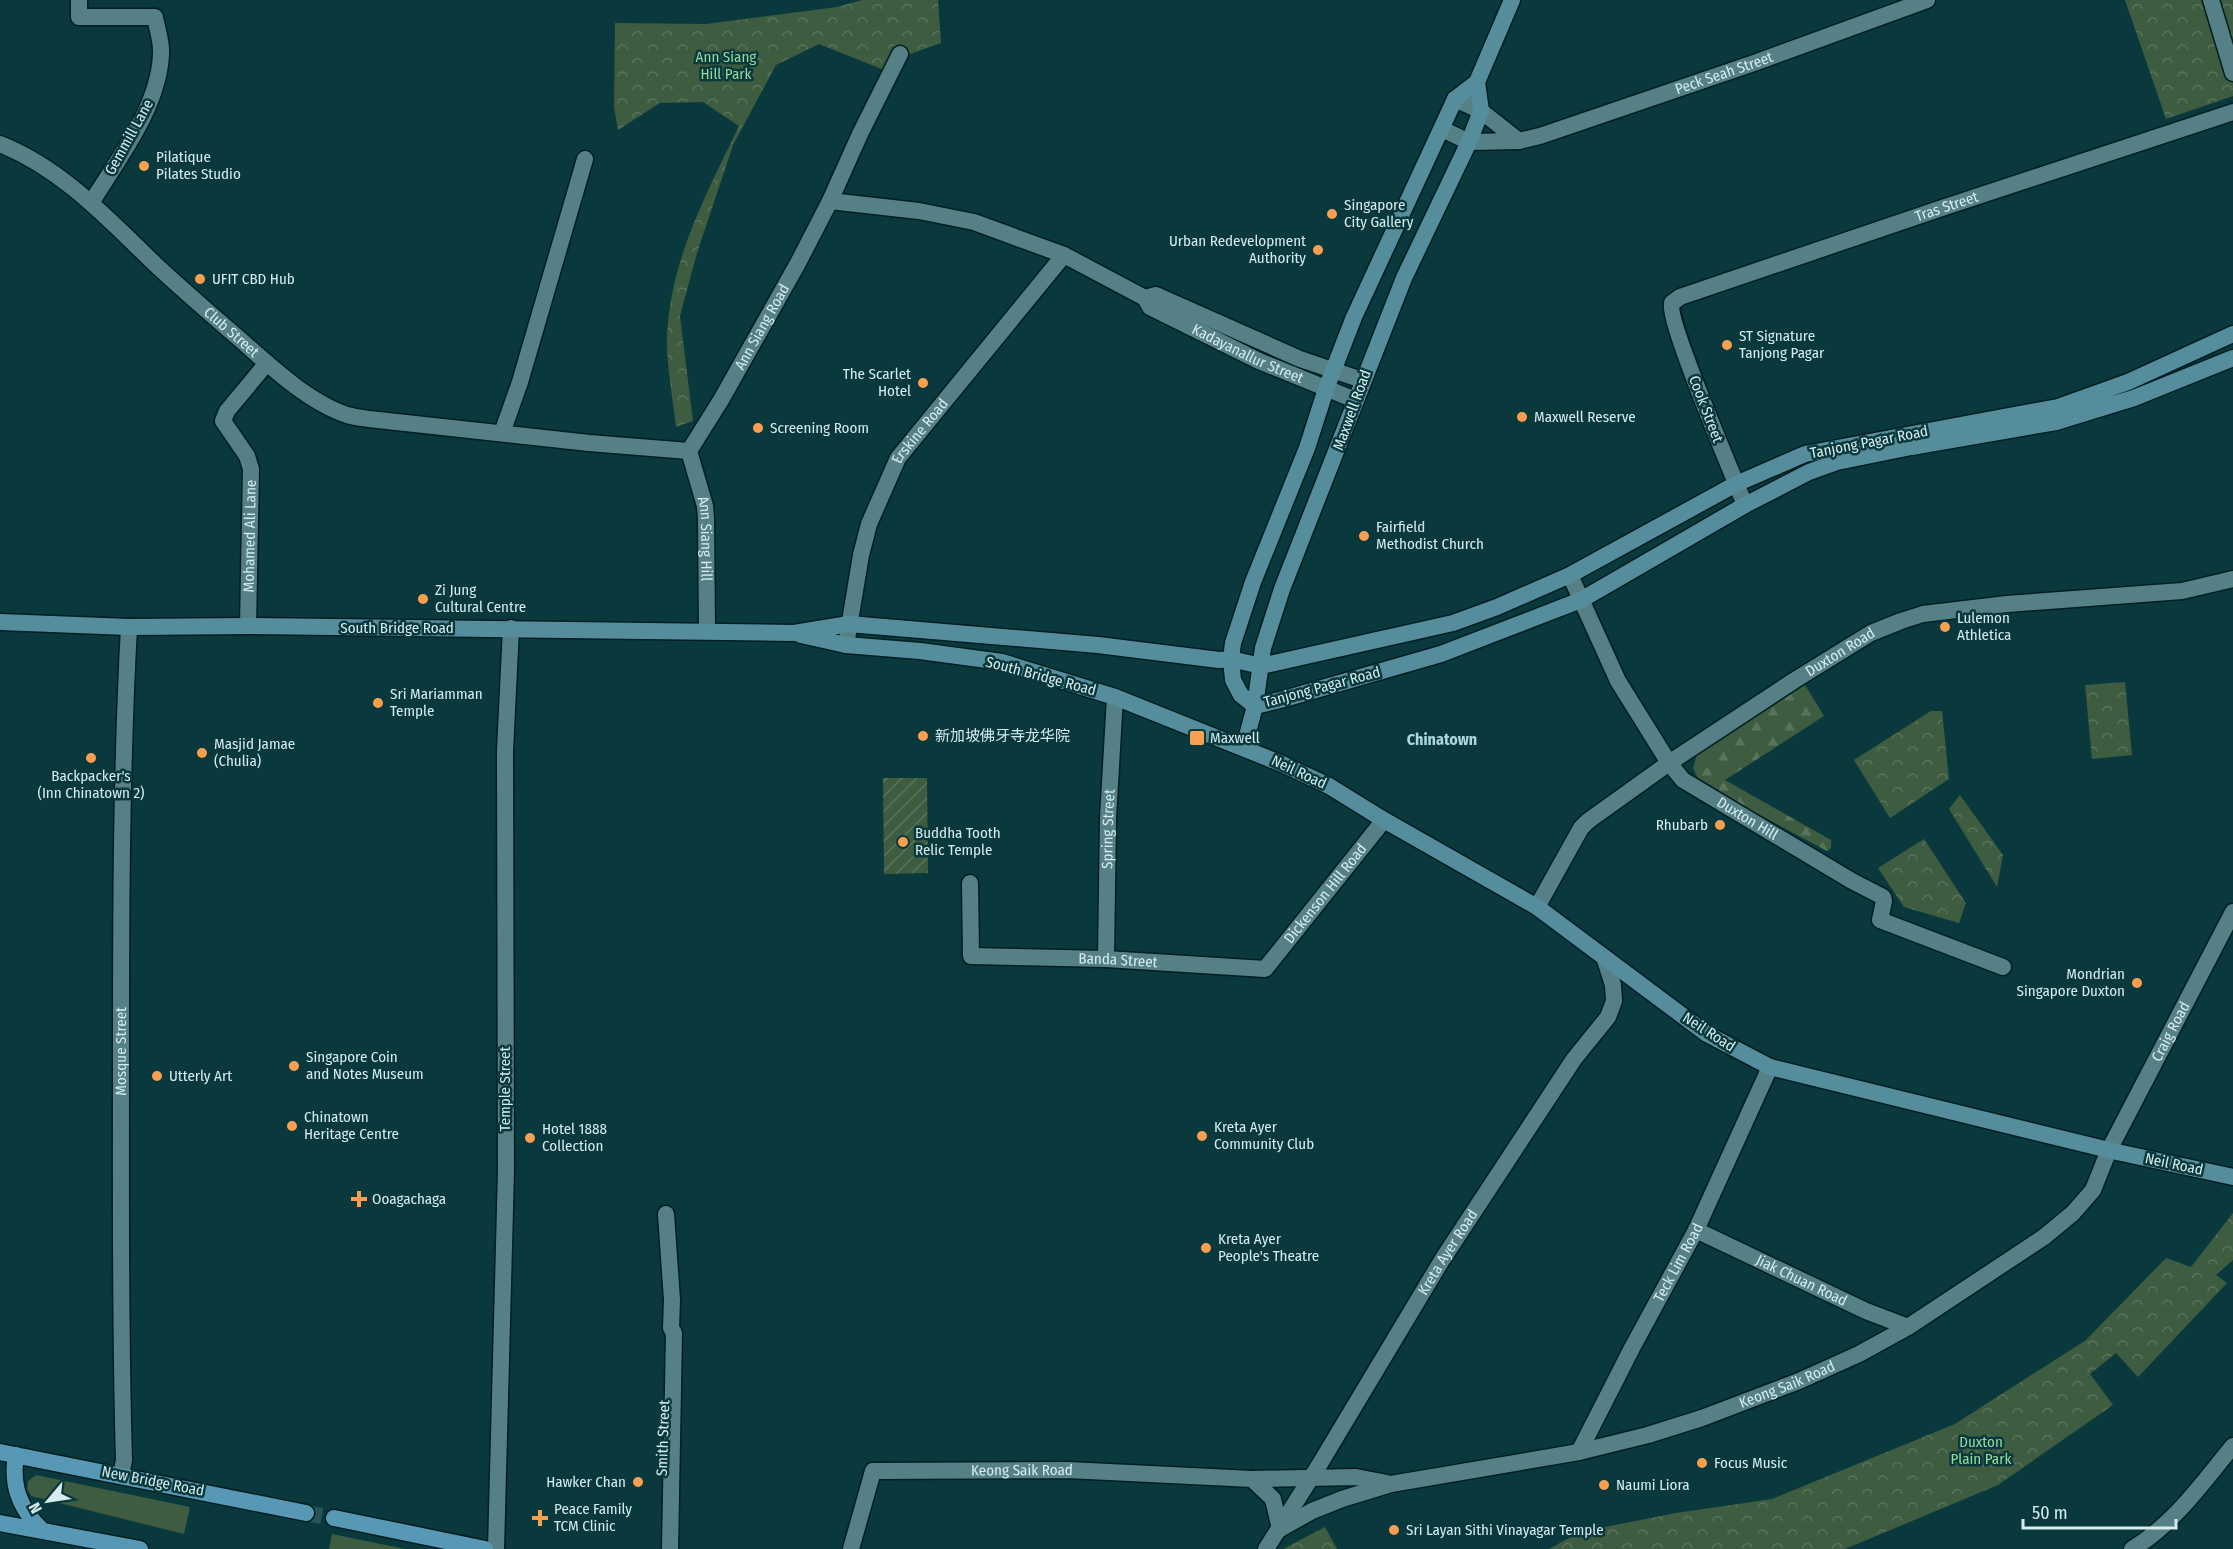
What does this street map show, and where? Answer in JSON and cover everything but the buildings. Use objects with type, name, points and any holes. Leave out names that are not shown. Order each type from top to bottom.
[{"type":"main road","name":"Maxwell Road","points":[[1231,658],[1233,643],[1253,582],[1307,448],[1326,389],[1354,317],[1455,99],[1477,82],[1512,0]]},
{"type":"main road","name":"Maxwell Road","points":[[1244,747],[1255,706],[1263,648],[1282,589],[1334,460],[1362,380],[1404,278],[1469,142],[1481,111],[1477,82]]},
{"type":"main road","name":"Tanjong Pagar Road","points":[[2233,333],[2128,382],[2058,407],[1824,449],[1770,468],[1736,484],[1570,575],[1497,607],[1453,623],[1261,666],[1231,658],[1233,680],[1241,695],[1255,706],[1441,654],[1581,600],[1781,484],[1837,462],[2056,422],[2134,398],[2233,358]]},
{"type":"main road","name":"South Bridge Road","points":[[0,622],[129,627],[511,628],[794,633],[846,645],[920,651],[1002,662],[1115,697],[1244,747]]},
{"type":"main road","name":"South Bridge Road","points":[[794,633],[849,624],[1135,648],[1219,660],[1231,658]]},
{"type":"main road","name":"Neil Road","points":[[1244,747],[1329,786],[1536,907],[1707,1034],[1770,1066],[2113,1151],[2233,1177]]},
{"type":"main road","name":"New Bridge Road","points":[[8,1453],[306,1513]]},
{"type":"main road","points":[[8,1453],[14,1469],[15,1489],[22,1507],[42,1530]]},
{"type":"main road","points":[[334,1518],[485,1549]]},
{"type":"main road","points":[[0,1523],[140,1549]]},
{"type":"street","name":"Gemmill Lane","points":[[79,0],[79,17],[155,17],[162,52],[156,87],[145,112],[91,203]]},
{"type":"street","name":"Peck Seah Street","points":[[1442,129],[1469,142],[1519,141],[1754,63],[1927,0]]},
{"type":"street","points":[[2211,0],[2233,73]]},
{"type":"street","name":"Ann Siang Road","points":[[689,451],[721,400],[798,263],[900,54]]},
{"type":"street","points":[[1455,99],[1481,111],[1519,141]]},
{"type":"street","name":"Tras Street","points":[[1671,313],[1672,303],[1680,297],[2231,112]]},
{"type":"street","name":"Club Street","points":[[0,144],[45,166],[91,203],[165,273],[267,363],[309,395],[347,415],[589,443],[689,451]]},
{"type":"street","points":[[502,432],[520,382],[585,159]]},
{"type":"street","points":[[830,201],[919,211],[974,222],[1064,255]]},
{"type":"street","name":"Kadayanallur Street","points":[[1064,255],[1145,298],[1150,307],[1259,361],[1355,400]]},
{"type":"street","name":"Erskine Road","points":[[846,645],[869,524],[898,458],[1064,255]]},
{"type":"street","name":"Kadayanallur Street","points":[[1145,298],[1156,295],[1217,324],[1333,371],[1362,380]]},
{"type":"street","name":"Cook Street","points":[[1671,313],[1707,414],[1745,505]]},
{"type":"street","name":"Mohamed Ali Lane","points":[[248,626],[251,470],[247,456],[223,421],[227,411],[267,363]]},
{"type":"street","name":"Ann Siang Hill","points":[[689,451],[705,506],[707,630]]},
{"type":"street","name":"Duxton Hill","points":[[1570,575],[1618,681],[1669,763],[1683,780],[1852,881],[1883,897],[1880,921],[2003,967]]},
{"type":"street","name":"Duxton Road","points":[[1536,907],[1581,828],[1669,763],[1871,633],[1923,614],[2007,604],[2182,591],[2233,579]]},
{"type":"street","name":"Mosque Street","points":[[121,1475],[124,1460],[121,1351],[121,846],[129,627]]},
{"type":"street","name":"Temple Street","points":[[496,1549],[506,1170],[505,751],[511,628]]},
{"type":"street","name":"Spring Street","points":[[1106,959],[1108,818],[1115,697]]},
{"type":"street","name":"Dickenson Hill Road","points":[[1265,969],[1384,819]]},
{"type":"street","name":"Banda Street","points":[[970,883],[970,956],[1106,959],[1265,969]]},
{"type":"street","name":"Craig Road","points":[[2201,983],[2233,913]]},
{"type":"street","name":"Craig Road","points":[[2113,1151],[2201,983],[2233,929]]},
{"type":"street","name":"Kreta Ayer Road","points":[[1266,1549],[1442,1260],[1574,1059],[1608,1017],[1614,1001],[1613,985],[1604,957]]},
{"type":"street","name":"Teck Lim Road","points":[[1580,1452],[1632,1348],[1696,1230],[1770,1066]]},
{"type":"street","name":"Keong Saik Road","points":[[1280,1528],[1342,1498],[1391,1484],[1580,1452],[1648,1435],[1702,1418],[1859,1354],[1908,1327],[2031,1246],[2073,1213],[2093,1190],[2113,1151]]},
{"type":"street","name":"Smith Street","points":[[666,1214],[672,1300],[671,1328],[667,1332],[670,1549]]},
{"type":"street","name":"Jiak Chuan Road","points":[[1696,1230],[1866,1311],[1908,1327]]},
{"type":"street","points":[[2132,1549],[2144,1544],[2168,1523],[2233,1446]]},
{"type":"street","name":"Smith Street","points":[[660,1549],[667,1451]]},
{"type":"street","name":"Keong Saik Road","points":[[851,1549],[873,1471],[1068,1470],[1252,1479],[1356,1477],[1391,1484]]},
{"type":"street","points":[[1252,1479],[1273,1499],[1280,1528]]},
{"type":"green space","name":"Ann Siang Hill Park","points":[[862,0],[938,0],[941,43],[899,58],[884,70],[819,44],[776,65],[733,145],[697,253],[680,316],[693,421],[676,427],[667,346],[675,280],[692,228],[739,126],[703,102],[660,103],[618,130],[614,107],[615,23],[706,24],[837,7]]},
{"type":"green space","points":[[2125,0],[2233,0],[2233,96],[2166,119]]},
{"type":"green space","points":[[2125,682],[2132,755],[2092,759],[2085,685]]},
{"type":"green space","points":[[1805,685],[1824,716],[1725,780],[1831,840],[1831,848],[1827,851],[1700,783],[1693,768],[1697,755]]},
{"type":"green space","points":[[1931,711],[1942,711],[1949,779],[1890,818],[1854,760]]},
{"type":"green space","points":[[883,778],[927,778],[928,873],[884,874]]},
{"type":"green space","points":[[1960,795],[2003,855],[1997,887],[1949,809]]},
{"type":"green space","points":[[1924,839],[1966,903],[1959,923],[1904,907],[1878,868]]},
{"type":"green space","name":"Duxton Plain Park","points":[[2233,1213],[2233,1260],[2216,1275],[2227,1283],[2138,1377],[2116,1353],[2090,1374],[2113,1405],[1998,1485],[1845,1549],[1549,1549],[1580,1532],[1676,1513],[1772,1499],[1955,1424],[2086,1340],[2166,1258],[2191,1267]]},
{"type":"green space","points":[[36,1475],[190,1507],[184,1534],[31,1496],[27,1489],[28,1481]]},
{"type":"green space","points":[[1325,1527],[1337,1549],[1283,1549]]},
{"type":"green space","points":[[332,1534],[405,1549],[329,1549]]},
{"type":"tunnel","points":[[306,1513],[334,1518]]},
{"type":"place","name":"Pilatique Pilates Studio","points":[[144,166]]},
{"type":"place","name":"Singapore City Gallery","points":[[1332,214]]},
{"type":"place","name":"Urban Redevelopment Authority","points":[[1318,250]]},
{"type":"place","name":"UFIT CBD Hub","points":[[200,279]]},
{"type":"place","name":"ST Signature Tanjong Pagar","points":[[1727,345]]},
{"type":"place","name":"The Scarlet Hotel","points":[[923,383]]},
{"type":"place","name":"Maxwell Reserve","points":[[1522,417]]},
{"type":"place","name":"Screening Room","points":[[758,428]]},
{"type":"place","name":"Fairfield Methodist Church","points":[[1364,536]]},
{"type":"place","name":"Zi Jung Cultural Centre","points":[[423,599]]},
{"type":"place","name":"Lulemon Athletica","points":[[1945,627]]},
{"type":"place","name":"Sri Mariamman Temple","points":[[378,703]]},
{"type":"place","name":"新加坡佛牙寺龙华院","points":[[923,736]]},
{"type":"place","name":"Maxwell","points":[[1197,738]]},
{"type":"place","name":"Masjid Jamae (Chulia)","points":[[202,753]]},
{"type":"place","name":"Backpacker's (Inn Chinatown 2)","points":[[91,758]]},
{"type":"place","name":"Rhubarb","points":[[1720,825]]},
{"type":"place","name":"Buddha Tooth Relic Temple","points":[[903,842]]},
{"type":"place","name":"Mondrian Singapore Duxton","points":[[2137,983]]},
{"type":"place","name":"Singapore Coin and Notes Museum","points":[[294,1066]]},
{"type":"place","name":"Utterly Art","points":[[157,1076]]},
{"type":"place","name":"Chinatown Heritage Centre","points":[[292,1126]]},
{"type":"place","name":"Kreta Ayer Community Club","points":[[1202,1136]]},
{"type":"place","name":"Hotel 1888 Collection","points":[[530,1138]]},
{"type":"place","name":"Ooagachaga","points":[[359,1199]]},
{"type":"place","name":"Kreta Ayer People's Theatre","points":[[1206,1248]]},
{"type":"place","name":"Focus Music","points":[[1702,1463]]},
{"type":"place","name":"Hawker Chan","points":[[638,1482]]},
{"type":"place","name":"Naumi Liora","points":[[1604,1485]]},
{"type":"place","name":"Peace Family TCM Clinic","points":[[540,1518]]},
{"type":"place","name":"Sri Layan Sithi Vinayagar Temple","points":[[1394,1530]]},
{"type":"district","name":"Chinatown","points":[[1442,739]]}]
